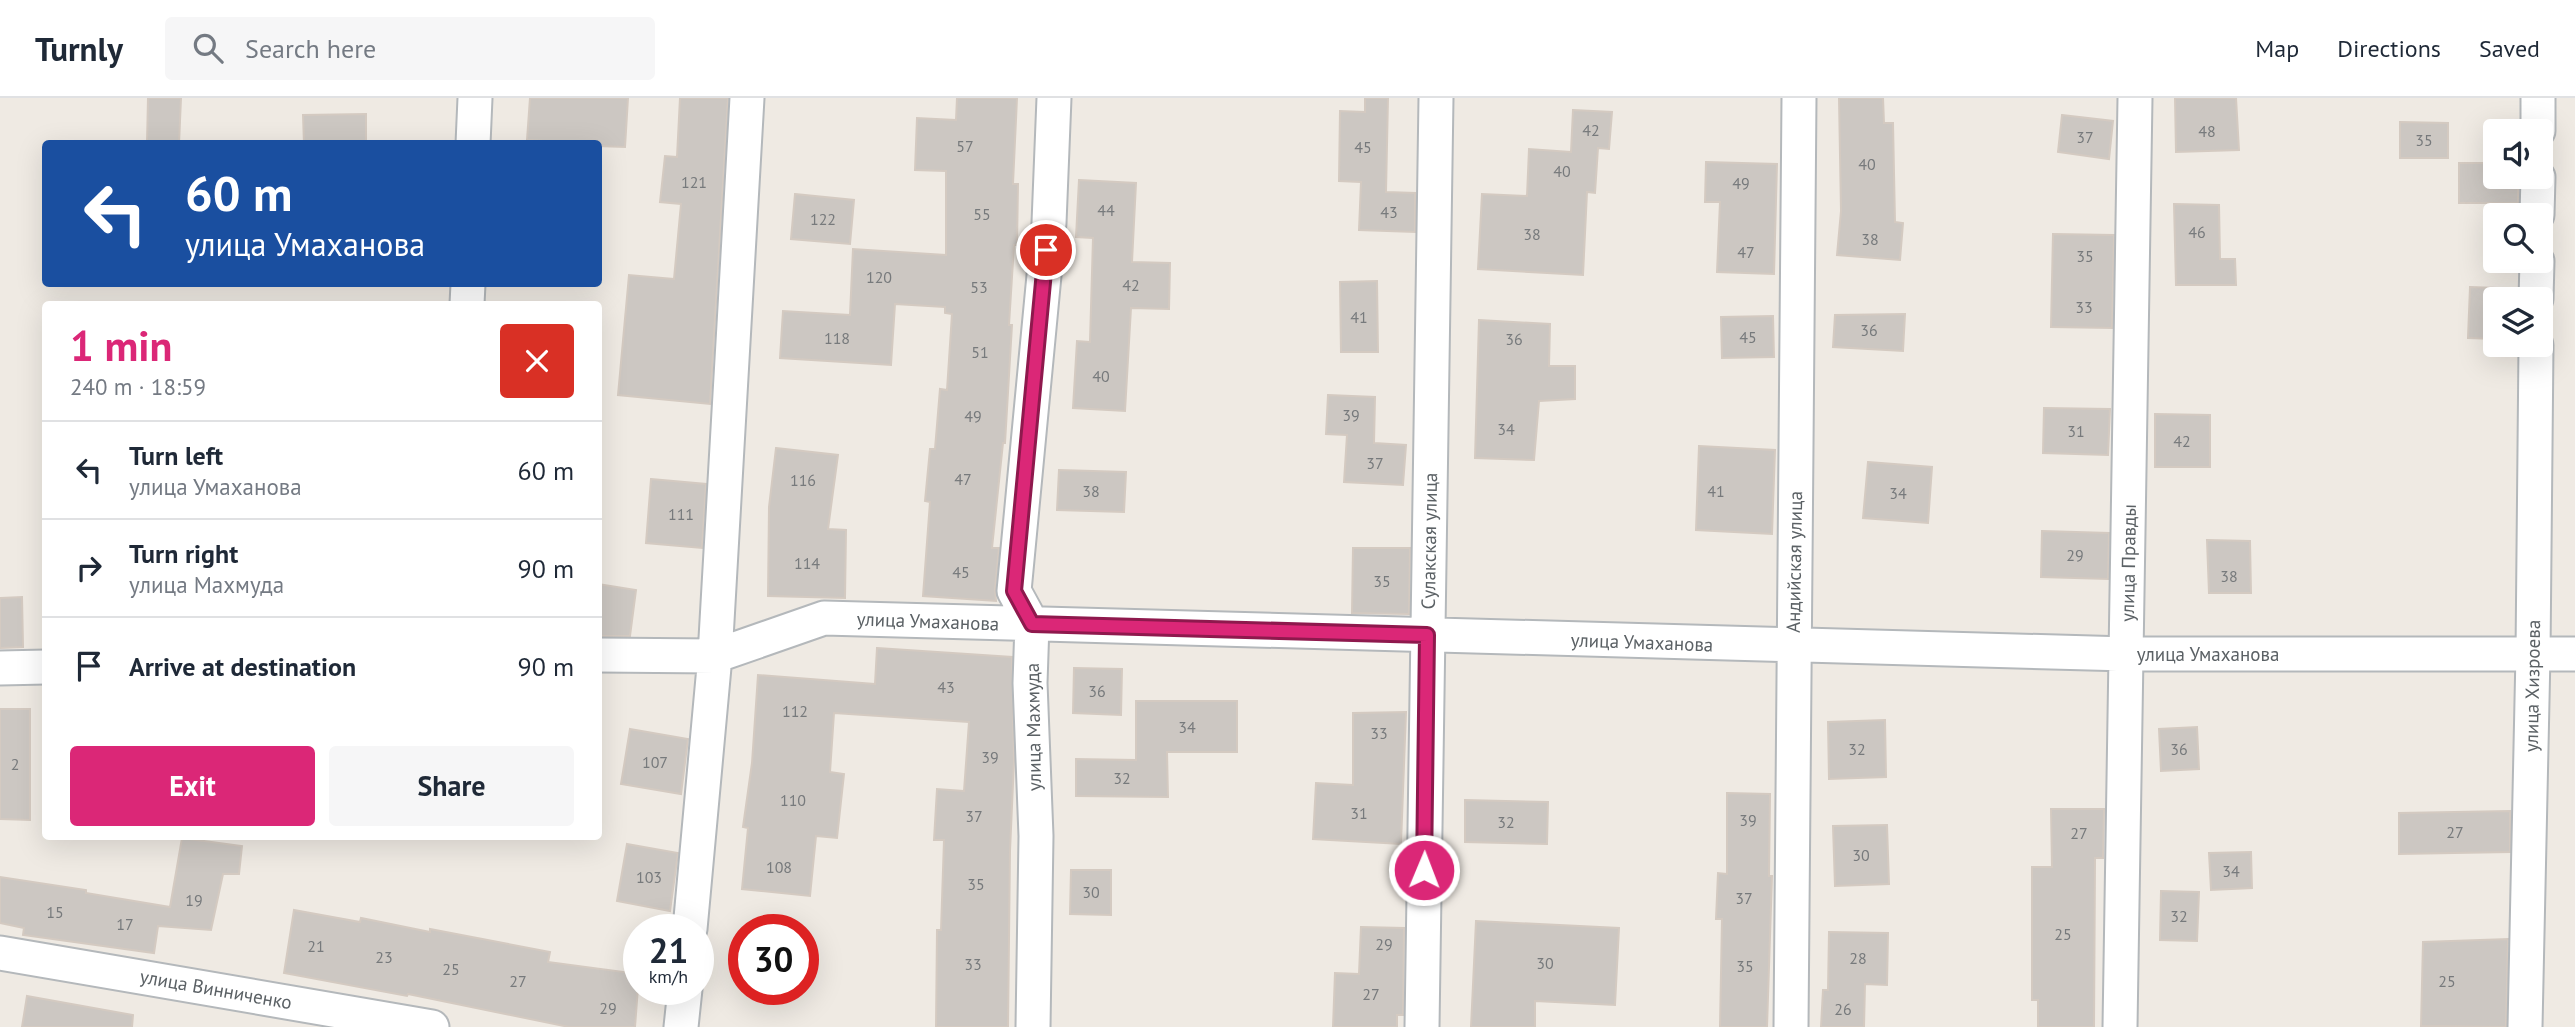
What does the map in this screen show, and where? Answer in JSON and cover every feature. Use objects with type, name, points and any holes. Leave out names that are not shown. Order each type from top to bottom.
[{"type":"street","points":[[473,140],[475,98]]},
{"type":"street","points":[[691,914],[715,656],[747,98]]},
{"type":"street","points":[[1032,624],[1014,591],[1049,223],[1054,98]]},
{"type":"street","name":"Сулакская улица","points":[[1422,1027],[1436,98]]},
{"type":"street","name":"Андийская улица","points":[[1791,1027],[1799,98]]},
{"type":"street","name":"улица Правды","points":[[2120,1027],[2135,98]]},
{"type":"street","points":[[2538,98],[2538,119]]},
{"type":"street","name":"улица Хизроева","points":[[2525,1027],[2536,357]]},
{"type":"street","name":"улица Умаханова","points":[[602,655],[715,656],[824,618],[1793,647],[2127,654],[2575,654]]},
{"type":"street","name":"улица Махмуда","points":[[1032,624],[1030,683],[1036,836],[1033,1027]]},
{"type":"street","points":[[0,668],[42,667]]},
{"type":"street","name":"улица Винниченко","points":[[0,953],[432,1027]]},
{"type":"street","points":[[681,1027],[683,1005]]},
{"type":"building","points":[[148,98],[181,98],[179,140],[147,140]]},
{"type":"building","points":[[530,98],[628,98],[625,147],[602,146],[602,140],[527,140]]},
{"type":"building","points":[[680,98],[728,98],[710,404],[618,395],[629,275],[674,279],[681,204],[660,202],[665,156],[677,157]]},
{"type":"building","points":[[957,98],[1017,98],[1013,184],[1018,184],[1017,245],[1014,245],[1009,325],[1012,325],[1005,443],[992,548],[999,548],[996,601],[923,596],[930,502],[925,501],[930,449],[935,449],[940,389],[947,390],[952,314],[945,313],[945,307],[895,304],[891,365],[780,358],[783,311],[850,315],[853,249],[946,255],[946,171],[915,170],[917,118],[956,120]]},
{"type":"building","points":[[1365,98],[1388,98],[1386,192],[1415,193],[1415,232],[1359,230],[1361,182],[1339,181],[1340,111],[1365,112]]},
{"type":"building","points":[[1839,98],[1883,98],[1884,123],[1893,123],[1895,222],[1903,223],[1900,260],[1837,255],[1841,211]]},
{"type":"building","points":[[2175,98],[2236,98],[2239,150],[2176,152]]},
{"type":"building","points":[[1573,110],[1612,112],[1609,149],[1598,148],[1595,193],[1587,192],[1583,275],[1478,269],[1482,194],[1527,196],[1529,149],[1571,152]]},
{"type":"building","points":[[366,114],[366,140],[304,140],[303,115]]},
{"type":"building","points":[[2062,115],[2113,121],[2109,159],[2058,152]]},
{"type":"building","points":[[2400,122],[2448,123],[2448,158],[2400,158]]},
{"type":"building","points":[[1706,162],[1777,164],[1774,274],[1717,272],[1720,202],[1705,202]]},
{"type":"building","points":[[2459,163],[2483,163],[2483,189],[2518,189],[2518,203],[2459,203]]},
{"type":"building","points":[[1079,180],[1136,183],[1132,262],[1170,263],[1169,309],[1131,308],[1125,411],[1073,408],[1077,341],[1090,342],[1093,238],[1076,237]]},
{"type":"building","points":[[795,194],[854,200],[850,244],[791,239]]},
{"type":"building","points":[[2174,204],[2219,205],[2220,259],[2235,259],[2236,285],[2176,285]]},
{"type":"building","points":[[2053,234],[2114,235],[2112,328],[2051,327]]},
{"type":"building","points":[[1377,281],[1378,352],[1341,352],[1340,282]]},
{"type":"building","points":[[2470,287],[2483,288],[2483,339],[2468,338]]},
{"type":"building","points":[[1905,314],[1903,351],[1833,347],[1835,315]]},
{"type":"building","points":[[1773,316],[1774,357],[1722,358],[1721,317]]},
{"type":"building","points":[[1479,320],[1550,324],[1549,366],[1575,366],[1575,399],[1539,401],[1534,460],[1475,458]]},
{"type":"building","points":[[1328,395],[1375,397],[1374,443],[1406,445],[1403,485],[1344,482],[1347,435],[1326,434]]},
{"type":"building","points":[[2044,408],[2110,409],[2108,455],[2043,453]]},
{"type":"building","points":[[2155,414],[2210,415],[2210,467],[2155,467]]},
{"type":"building","points":[[1699,446],[1775,450],[1772,534],[1696,530]]},
{"type":"building","points":[[776,448],[838,455],[828,529],[846,530],[845,598],[768,596],[769,507]]},
{"type":"building","points":[[1868,462],[1932,467],[1928,523],[1863,518]]},
{"type":"building","points":[[1059,470],[1126,472],[1124,512],[1057,510]]},
{"type":"building","points":[[651,479],[706,484],[702,548],[646,543]]},
{"type":"building","points":[[2042,531],[2109,533],[2108,579],[2041,577]]},
{"type":"building","points":[[2207,540],[2250,541],[2251,593],[2209,593]]},
{"type":"building","points":[[1353,548],[1410,548],[1409,614],[1352,613]]},
{"type":"building","points":[[602,585],[636,590],[630,636],[602,636]]},
{"type":"building","points":[[22,597],[23,647],[0,648],[0,598]]},
{"type":"building","points":[[877,648],[1012,657],[1014,761],[1008,1027],[936,1027],[937,930],[941,930],[944,840],[934,840],[937,789],[964,791],[969,722],[834,713],[830,772],[844,774],[837,838],[816,836],[810,896],[742,889],[748,828],[743,827],[752,763],[758,675],[875,684]]},
{"type":"building","points":[[1074,668],[1122,669],[1121,715],[1073,713]]},
{"type":"building","points":[[1136,701],[1237,701],[1237,752],[1167,752],[1168,797],[1076,796],[1076,759],[1136,760]]},
{"type":"building","points":[[0,709],[30,709],[30,820],[0,819]]},
{"type":"building","points":[[1406,712],[1401,844],[1313,839],[1316,783],[1353,785],[1353,713]]},
{"type":"building","points":[[1885,720],[1886,777],[1829,779],[1828,722]]},
{"type":"building","points":[[2197,727],[2199,769],[2161,771],[2159,729]]},
{"type":"building","points":[[630,729],[688,739],[681,794],[621,784]]},
{"type":"building","points":[[1727,793],[1770,794],[1769,876],[1772,876],[1767,1027],[1720,1027],[1722,919],[1716,919],[1718,873],[1727,874]]},
{"type":"building","points":[[1465,800],[1548,802],[1547,844],[1465,842]]},
{"type":"building","points":[[2051,809],[2104,809],[2103,858],[2095,858],[2094,1027],[2038,1027],[2038,1000],[2032,1000],[2032,867],[2052,867]]},
{"type":"building","points":[[2510,811],[2510,852],[2399,854],[2399,813]]},
{"type":"building","points":[[1887,825],[1889,884],[1835,886],[1833,826]]},
{"type":"building","points":[[182,840],[242,846],[239,874],[223,874],[211,930],[158,926],[154,953],[23,935],[24,928],[0,923],[0,877],[86,890],[86,893],[170,907]]},
{"type":"building","points":[[627,844],[678,853],[670,911],[617,901]]},
{"type":"building","points":[[2251,852],[2252,888],[2211,890],[2209,853]]},
{"type":"building","points":[[1071,870],[1111,870],[1111,915],[1070,914]]},
{"type":"building","points":[[2161,891],[2199,892],[2197,941],[2160,940]]},
{"type":"building","points":[[294,910],[360,922],[361,918],[550,952],[548,962],[623,972],[623,1005],[637,1005],[635,1027],[569,1027],[408,994],[407,996],[284,973]]},
{"type":"building","points":[[1476,921],[1619,928],[1615,1005],[1535,1001],[1535,1027],[1471,1027]]},
{"type":"building","points":[[1361,927],[1404,928],[1403,1015],[1397,1015],[1397,1027],[1333,1027],[1335,973],[1359,974]]},
{"type":"building","points":[[1829,932],[1888,933],[1887,985],[1865,984],[1864,1027],[1821,1027],[1823,990],[1828,990]]},
{"type":"building","points":[[2508,939],[2506,1027],[2421,1026],[2423,942]]},
{"type":"building","points":[[27,996],[133,1015],[132,1027],[22,1027]]},
{"type":"route","points":[[1046,250],[1014,591],[1032,624],[1427,635],[1424,870]]}]
